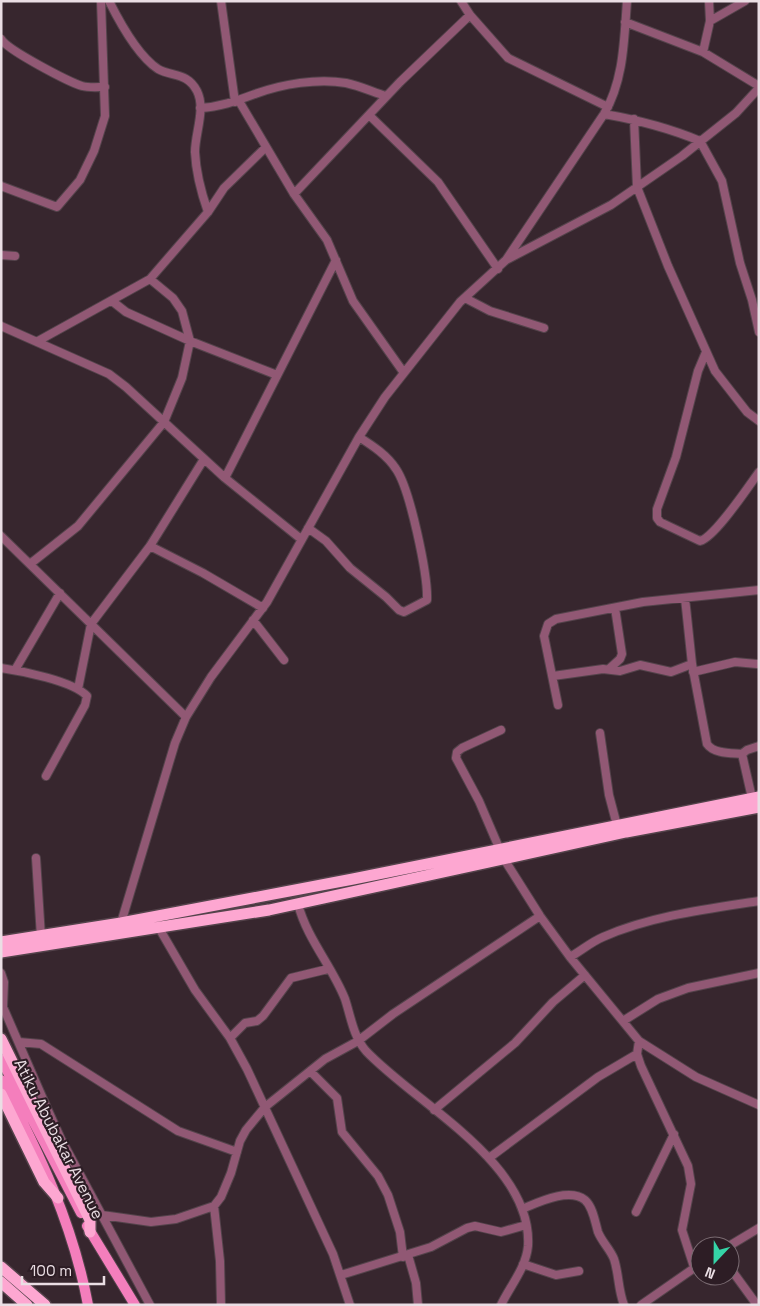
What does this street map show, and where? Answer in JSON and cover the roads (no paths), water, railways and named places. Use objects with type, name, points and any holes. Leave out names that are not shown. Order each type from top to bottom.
[{"type":"highway","points":[[4,948],[159,928],[298,904],[502,855],[756,801]]},
{"type":"highway","points":[[4,948],[41,937],[502,855]]},
{"type":"highway","points":[[1,936],[4,948]]},
{"type":"highway","points":[[1,1039],[90,1220],[90,1232]]},
{"type":"highway","points":[[1,1094],[44,1182],[58,1198]]},
{"type":"highway","points":[[1,1267],[45,1305]]},
{"type":"highway","points":[[1,1282],[27,1305]]},
{"type":"main road","name":"Atiku Abubakar Avenue","points":[[1,1059],[90,1232],[134,1305]]},
{"type":"main road","name":"Atiku Abubakar Avenue","points":[[1,1080],[58,1198],[77,1252],[88,1305]]},
{"type":"street","points":[[1,186],[47,204],[60,206],[80,180],[94,151],[105,116],[101,1]]},
{"type":"street","points":[[109,1],[125,34],[157,68],[175,73],[186,79],[196,89],[200,108],[195,150],[196,169],[200,190],[208,212]]},
{"type":"street","points":[[221,1],[237,102],[294,194],[327,240],[353,301],[404,373]]},
{"type":"street","points":[[461,1],[470,15],[508,58],[606,111],[674,130],[700,140],[722,181],[740,263],[759,332]]},
{"type":"street","points":[[121,923],[175,743],[186,717],[211,677],[263,608],[359,437],[404,373],[465,298],[506,260],[606,111],[618,82],[627,1]]},
{"type":"street","points":[[703,52],[710,21],[709,1]]},
{"type":"street","points":[[710,21],[744,1]]},
{"type":"street","points":[[294,194],[386,96],[470,15]]},
{"type":"street","points":[[506,260],[611,205],[736,113],[759,87],[703,52],[625,22]]},
{"type":"street","points":[[1,40],[10,48],[66,80],[83,87],[105,87]]},
{"type":"street","points":[[200,108],[237,102],[256,93],[323,81],[346,83],[386,96]]},
{"type":"street","points":[[753,95],[759,102]]},
{"type":"street","points":[[369,115],[438,182],[498,269]]},
{"type":"street","points":[[634,119],[637,187],[668,266],[706,352],[723,384],[747,412],[759,421]]},
{"type":"street","points":[[38,341],[150,278],[208,212],[224,188],[265,148]]},
{"type":"street","points":[[1,255],[15,256]]},
{"type":"street","points":[[225,478],[336,260]]},
{"type":"street","points":[[30,564],[78,526],[164,422],[182,378],[190,341],[182,311],[173,298],[150,278]]},
{"type":"street","points":[[749,292],[759,289]]},
{"type":"street","points":[[465,298],[490,311],[544,328]]},
{"type":"street","points":[[112,300],[126,312],[190,341],[277,375]]},
{"type":"street","points":[[1,326],[109,374],[225,478],[301,539]]},
{"type":"street","points":[[706,352],[698,371],[676,457],[657,518],[660,522],[700,541],[706,539],[718,528],[759,472]]},
{"type":"street","points":[[308,528],[326,541],[350,568],[386,597],[398,610],[404,612],[427,600],[415,525],[403,483],[396,469],[378,448],[359,437]]},
{"type":"street","points":[[78,689],[91,624],[150,546],[204,459]]},
{"type":"street","points":[[1,536],[186,717]]},
{"type":"street","points":[[150,546],[203,572],[263,608]]},
{"type":"street","points":[[558,705],[544,636],[548,624],[556,619],[642,602],[759,590]]},
{"type":"street","points":[[15,670],[60,593]]},
{"type":"street","points":[[685,598],[692,668],[707,744],[710,748],[718,751],[742,754],[759,746]]},
{"type":"street","points":[[609,669],[622,654],[615,608]]},
{"type":"street","points":[[253,620],[284,660]]},
{"type":"street","points":[[553,676],[609,669],[620,671],[640,665],[671,672],[735,662],[758,666]]},
{"type":"street","points":[[1,668],[15,670],[78,689],[87,696],[85,705],[46,776]]},
{"type":"street","points":[[501,730],[462,748],[457,752],[456,758],[479,801],[502,855],[540,916],[584,975],[639,1041],[696,1078],[759,1106]]},
{"type":"street","points":[[600,733],[608,795],[618,830]]},
{"type":"street","points":[[742,754],[756,801]]},
{"type":"street","points":[[36,858],[41,937]]},
{"type":"street","points":[[570,957],[601,938],[623,930],[658,920],[759,901]]},
{"type":"street","points":[[298,904],[312,940],[344,998],[358,1041],[417,1097],[457,1127],[489,1158],[511,1186],[522,1210],[526,1225],[528,1247],[523,1264],[501,1305]]},
{"type":"street","points":[[221,1305],[220,1261],[214,1206],[224,1189],[246,1130],[265,1107],[325,1059],[358,1041],[540,916]]},
{"type":"street","points":[[159,928],[195,990],[230,1038],[265,1107],[341,1275],[350,1305]]},
{"type":"street","points":[[230,1038],[245,1023],[257,1021],[291,978],[328,968]]},
{"type":"street","points":[[1,973],[4,982],[3,1007],[61,1139],[150,1305]]},
{"type":"street","points":[[623,1021],[658,999],[688,988],[759,973]]},
{"type":"street","points":[[434,1110],[515,1042],[553,1002],[584,975]]},
{"type":"street","points":[[639,1041],[637,1054],[654,1098],[674,1134],[688,1166],[691,1184],[682,1230],[690,1249]]},
{"type":"street","points":[[19,1042],[40,1044],[178,1131],[214,1146],[237,1152]]},
{"type":"street","points":[[489,1158],[598,1077],[637,1054]]},
{"type":"street","points":[[310,1071],[337,1098],[342,1132],[378,1176],[388,1195],[416,1283],[418,1305]]},
{"type":"street","points":[[636,1212],[674,1134]]},
{"type":"street","points":[[522,1210],[543,1200],[568,1196],[578,1196],[585,1200],[591,1209],[600,1236],[614,1261],[624,1305]]},
{"type":"street","points":[[102,1215],[150,1222],[176,1219],[214,1206]]},
{"type":"street","points":[[341,1275],[431,1247],[467,1228],[475,1226],[501,1232],[526,1225]]},
{"type":"street","points":[[740,1239],[759,1228]]},
{"type":"street","points":[[523,1264],[556,1275],[579,1271]]},
{"type":"street","points":[[641,1305],[690,1271]]},
{"type":"street","points":[[740,1282],[757,1305]]}]
